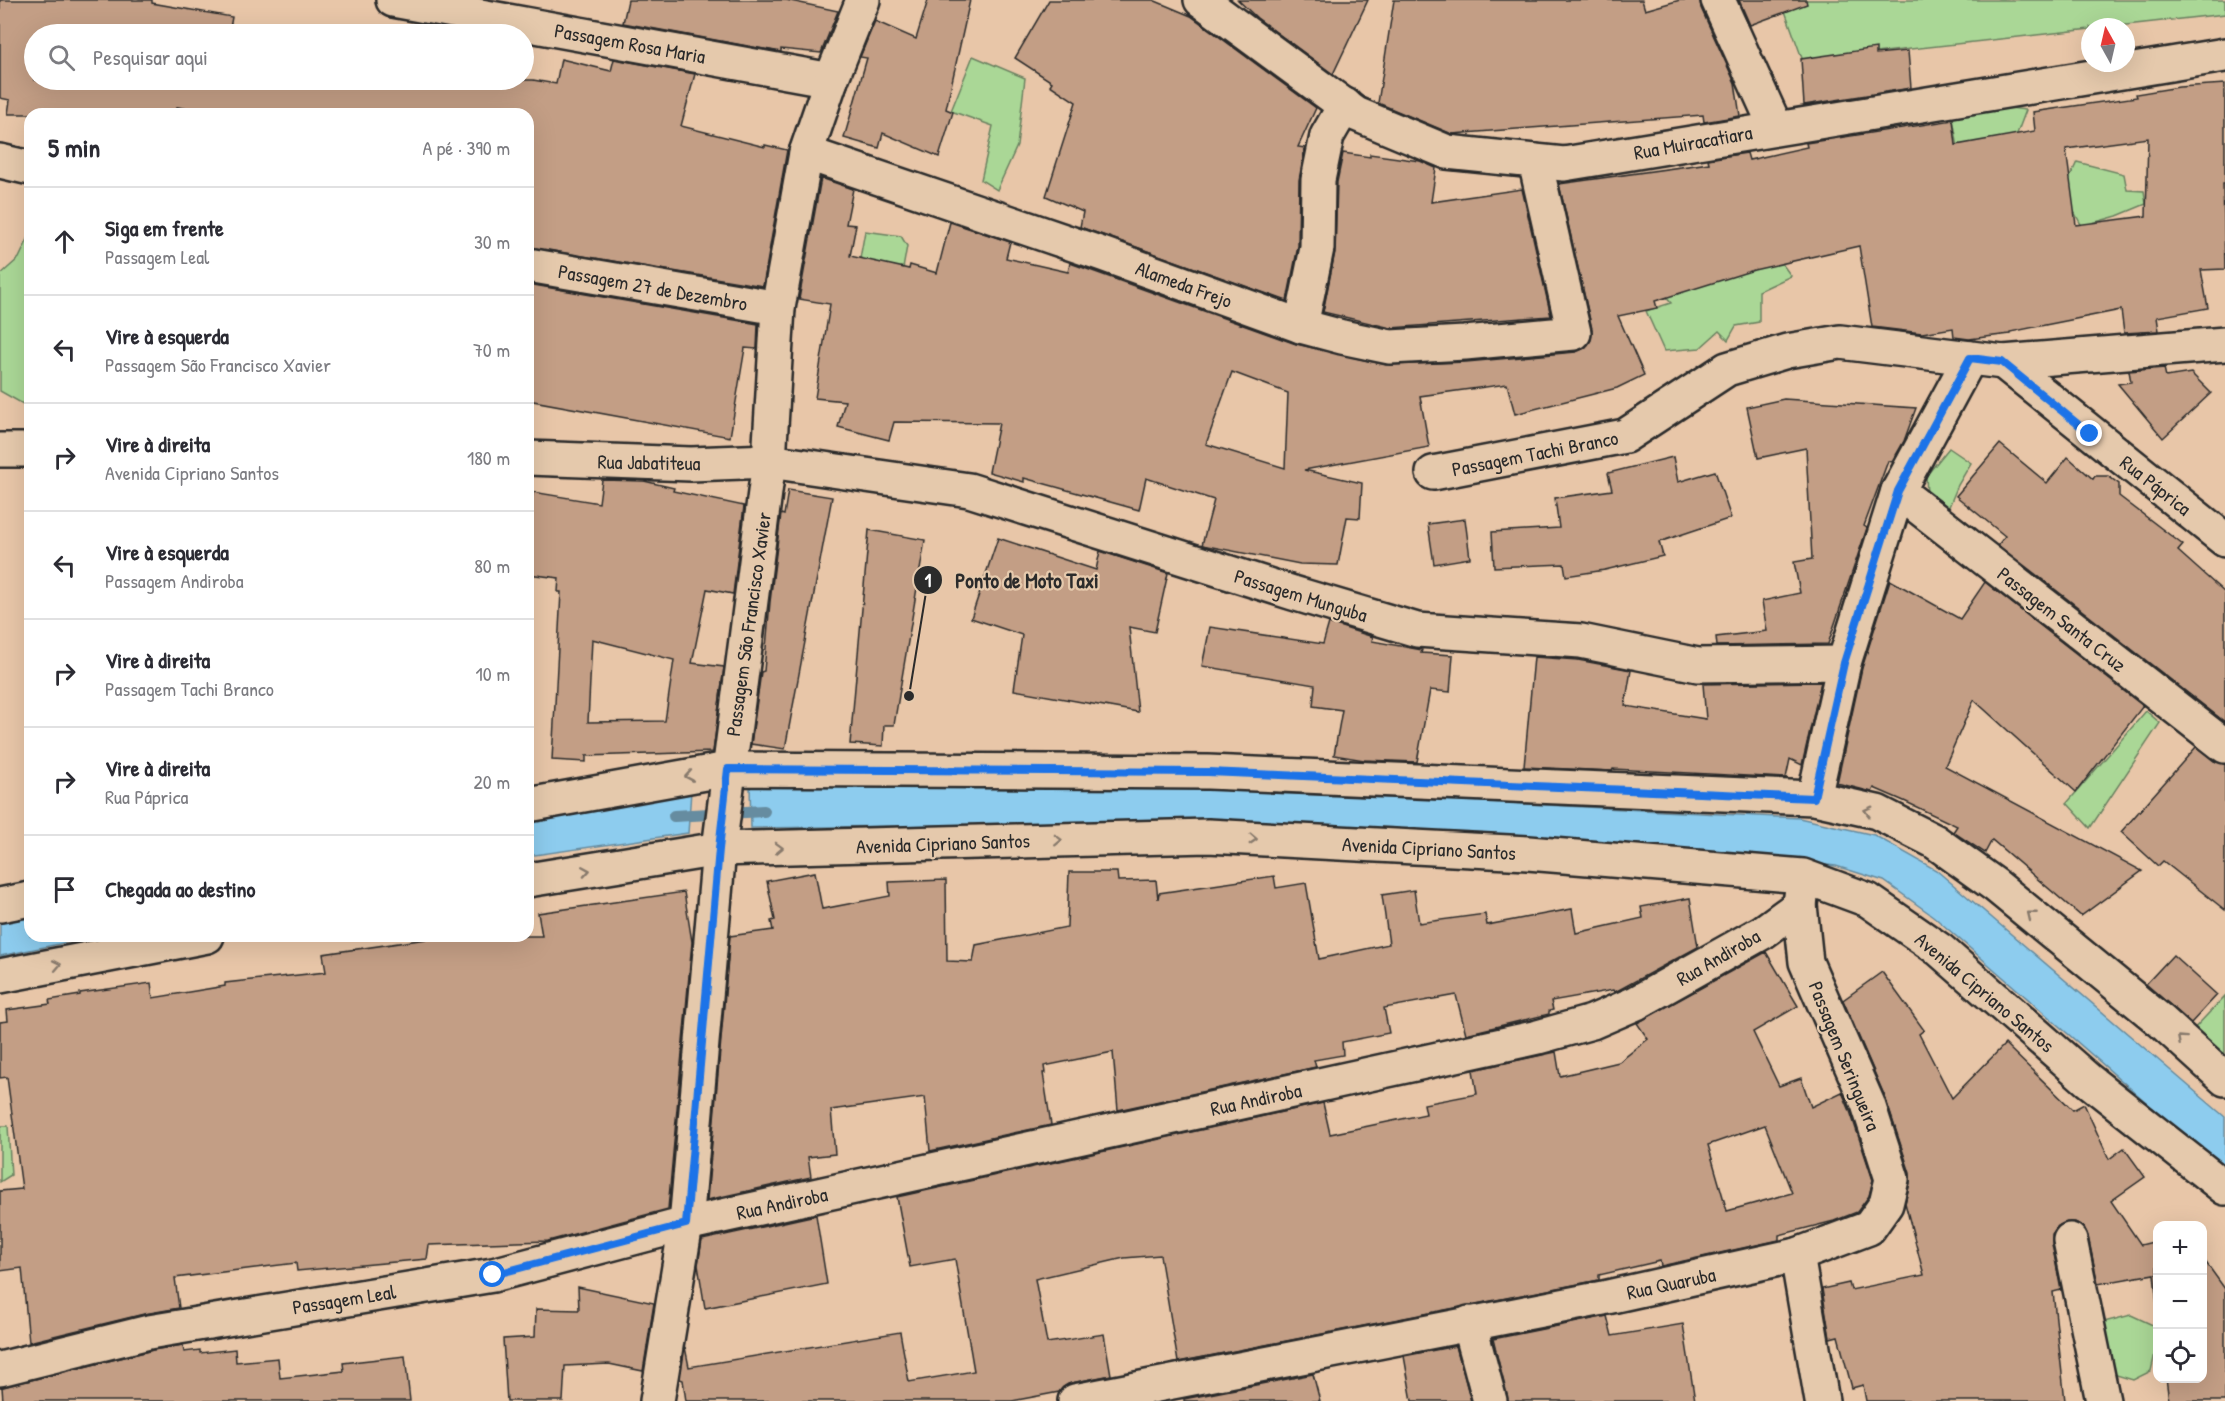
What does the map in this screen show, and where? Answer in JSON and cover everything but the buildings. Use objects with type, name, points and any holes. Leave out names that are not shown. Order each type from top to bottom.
[{"type":"street","name":"Passagem Rosa Maria","points":[[393,0],[524,24]]},
{"type":"street","name":"Passagem São Francisco Xavier","points":[[657,1401],[686,1224],[719,849],[769,461],[778,308],[806,153],[831,80],[863,0]]},
{"type":"street","name":"Rua Muiracatiara","points":[[1201,0],[1356,114],[1447,152],[1564,164],[2225,55]]},
{"type":"street","points":[[1718,0],[1776,128]]},
{"type":"street","name":"Passagem Rosa Maria","points":[[534,26],[831,80]]},
{"type":"street","points":[[1301,326],[1317,248],[1318,180],[1327,136],[1345,105]]},
{"type":"street","name":"Alameda Frejo","points":[[806,153],[1102,254],[1301,326],[1390,346],[1465,343],[1574,333],[1535,161]]},
{"type":"street","points":[[0,161],[24,167]]},
{"type":"street","name":"Passagem 27 de Dezembro","points":[[534,267],[778,308]]},
{"type":"street","name":"Passagem Tachi Branco","points":[[1433,473],[1625,436],[1727,369],[1787,351],[1840,342],[2002,362],[2225,344]]},
{"type":"street","points":[[1814,798],[1844,663],[1898,491],[1970,358]]},
{"type":"street","name":"Rua Páprica","points":[[2002,362],[2225,540]]},
{"type":"street","points":[[0,450],[24,450]]},
{"type":"street","name":"Rua Jabatiteua","points":[[534,458],[691,464],[769,461]]},
{"type":"street","name":"Passagem Munguba","points":[[769,461],[969,490],[1282,590],[1417,630],[1581,641],[1698,665],[1844,663]]},
{"type":"street","name":"Passagem Santa Cruz","points":[[1898,491],[2225,746]]},
{"type":"street","points":[[534,804],[728,779],[1208,772],[1814,798],[1876,812],[1934,841],[1995,885],[2161,1021],[2225,1078]]},
{"type":"street","name":"Avenida Cipriano Santos","points":[[534,879],[719,849],[1208,836],[1528,853],[1868,900],[1940,950],[2088,1080],[2225,1188]]},
{"type":"street","name":"Rua Andiroba","points":[[686,1224],[1538,1037],[1581,1025],[1636,1003],[1763,932],[1802,890]]},
{"type":"street","name":"Passagem Seringueira","points":[[1802,890],[1806,962],[1868,1104],[1892,1179],[1886,1204],[1869,1228]]},
{"type":"street","points":[[0,904],[24,900]]},
{"type":"street","points":[[0,976],[176,942]]},
{"type":"street","name":"Passagem Leal","points":[[0,1369],[149,1332],[493,1275],[686,1224]]},
{"type":"street","name":"Rua Quaruba","points":[[1075,1401],[1603,1298],[1797,1255],[1869,1228]]},
{"type":"street","points":[[2070,1240],[2103,1401]]},
{"type":"street","points":[[1797,1255],[1822,1401]]},
{"type":"street","points":[[1469,1323],[1490,1401]]},
{"type":"green space","points":[[1781,0],[2225,0],[2225,14],[2135,24],[2135,18],[2081,18],[2081,30],[1803,61]]},
{"type":"green space","points":[[973,56],[1025,78],[1017,146],[997,190],[981,180],[993,126],[951,111]]},
{"type":"green space","points":[[1987,105],[2026,110],[2017,134],[1997,140],[1972,231],[1952,112]]},
{"type":"green space","points":[[2077,162],[2124,174],[2127,190],[2144,191],[2146,204],[2117,216],[2082,226],[2063,192]]},
{"type":"green space","points":[[865,231],[901,236],[907,246],[895,314],[850,314]]},
{"type":"green space","points":[[24,248],[24,405],[0,391],[0,275],[19,258]]},
{"type":"green space","points":[[1778,258],[1791,276],[1759,291],[1759,322],[1736,326],[1728,340],[1719,331],[1700,348],[1664,351],[1646,311],[1671,303],[1651,281]]},
{"type":"green space","points":[[1949,448],[1971,463],[1958,485],[1946,514],[1927,495],[1926,476]]},
{"type":"green space","points":[[2146,711],[2160,723],[2090,828],[2067,803]]},
{"type":"green space","points":[[2225,996],[2225,1065],[2190,1033]]},
{"type":"green space","points":[[0,1126],[8,1126],[11,1175],[0,1182]]},
{"type":"green space","points":[[2131,1315],[2153,1325],[2151,1371],[2133,1380],[2113,1374],[2100,1323]]},
{"type":"water","points":[[750,784],[1137,784],[1799,818],[1874,835],[1936,870],[2225,1117],[2225,1171],[1933,916],[1884,881],[1836,866],[1754,857],[1183,822],[751,828]]},
{"type":"water","points":[[691,791],[688,833],[534,855],[534,821]]},
{"type":"water","points":[[24,915],[24,942],[69,942],[0,956],[0,920]]},
{"type":"waterway","points":[[674,816],[764,811]]},
{"type":"place","name":"Ponto de Moto Taxi","points":[[909,696]]},
{"type":"route","points":[[493,1275],[686,1224],[728,769],[1208,772],[1814,798],[1844,663],[1898,491],[1970,358],[2002,362],[2090,434]]}]
